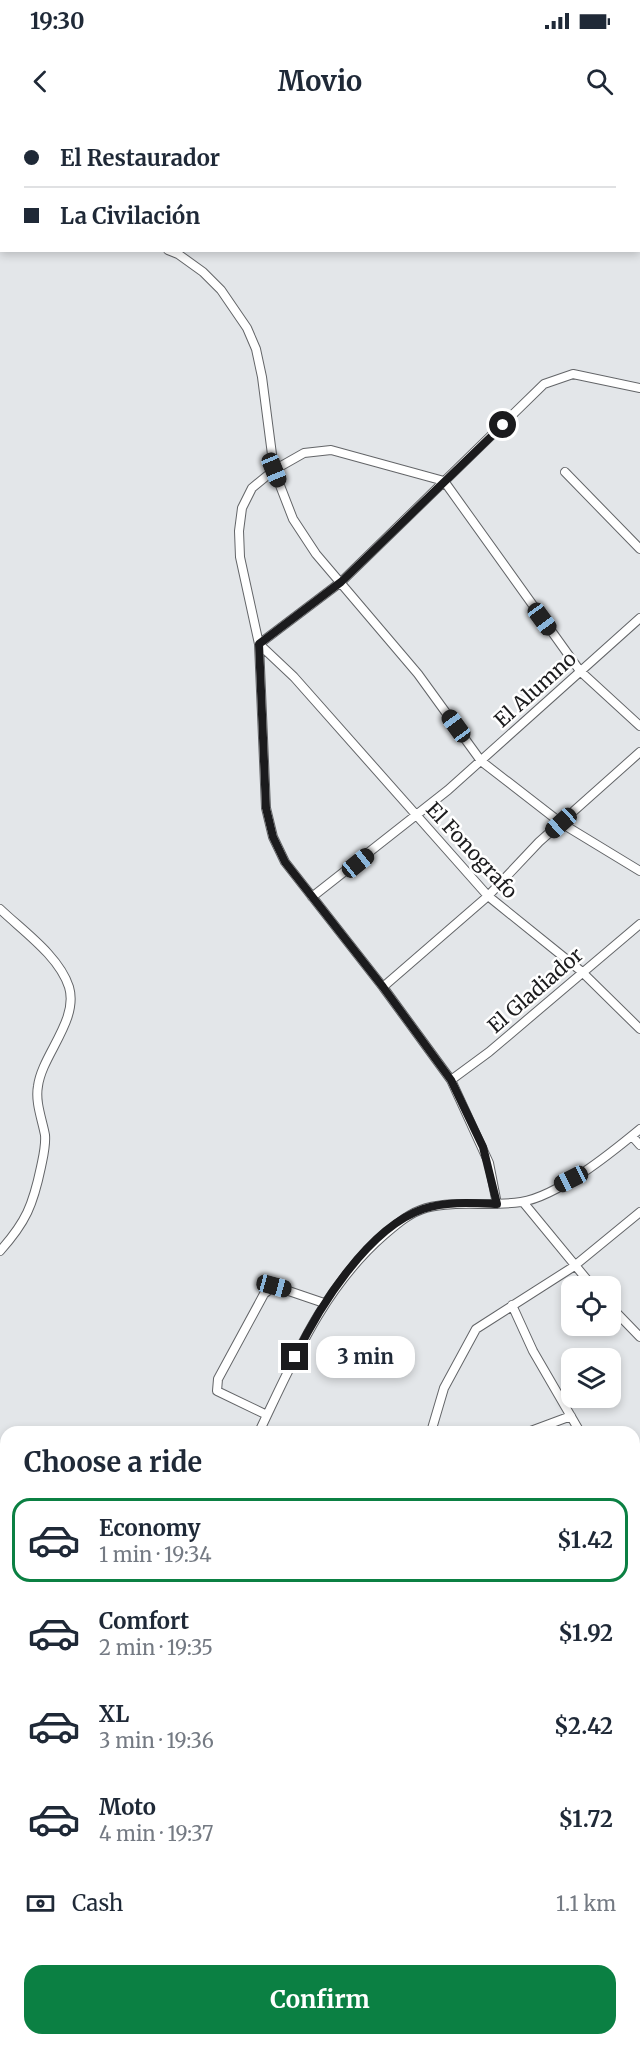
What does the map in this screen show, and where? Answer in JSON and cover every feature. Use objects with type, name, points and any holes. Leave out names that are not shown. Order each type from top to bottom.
[{"type":"street","points":[[173,252],[203,272],[221,290],[247,328],[256,349],[262,377],[274,470],[301,534],[418,674],[481,761],[561,823],[640,871]]},
{"type":"street","points":[[259,644],[341,582],[444,481],[476,453],[544,384],[573,374],[640,388]]},
{"type":"street","points":[[497,1204],[483,1147],[451,1080],[383,987],[285,862],[273,837],[266,808],[259,644],[240,556],[238,531],[242,507],[252,488],[274,470],[304,453],[331,450],[444,481],[579,671],[640,726]]},
{"type":"street","points":[[565,472],[640,549]]},
{"type":"street","name":"El Alumno","points":[[312,897],[417,815],[481,761],[640,618]]},
{"type":"street","name":"El Fonografo","points":[[259,644],[294,677],[488,896],[581,971],[640,1029]]},
{"type":"street","points":[[383,987],[488,896],[561,823],[640,752]]},
{"type":"street","points":[[0,909],[47,954],[61,971],[70,989],[68,1013],[37,1087],[45,1137],[33,1203],[25,1222],[0,1251]]},
{"type":"street","name":"El Gladiador","points":[[451,1080],[489,1052],[581,971],[640,924]]},
{"type":"street","points":[[262,1426],[324,1303],[360,1256],[407,1216],[425,1209],[457,1203],[523,1202],[590,1170],[640,1129]]},
{"type":"street","points":[[632,1136],[640,1145]]},
{"type":"street","points":[[523,1202],[582,1276]]},
{"type":"street","points":[[433,1426],[444,1388],[476,1329],[573,1267],[640,1212]]},
{"type":"street","points":[[267,1415],[217,1391],[218,1379],[264,1294],[274,1286],[324,1303]]},
{"type":"street","points":[[512,1305],[533,1351],[577,1426]]},
{"type":"street","points":[[621,1317],[640,1337]]},
{"type":"street","points":[[544,1426],[571,1416]]},
{"type":"route","points":[[295,1357],[334,1288],[360,1256],[407,1216],[425,1209],[457,1203],[497,1204],[489,1163],[451,1080],[383,987],[285,862],[273,837],[266,808],[259,644],[341,582],[503,425]]}]
